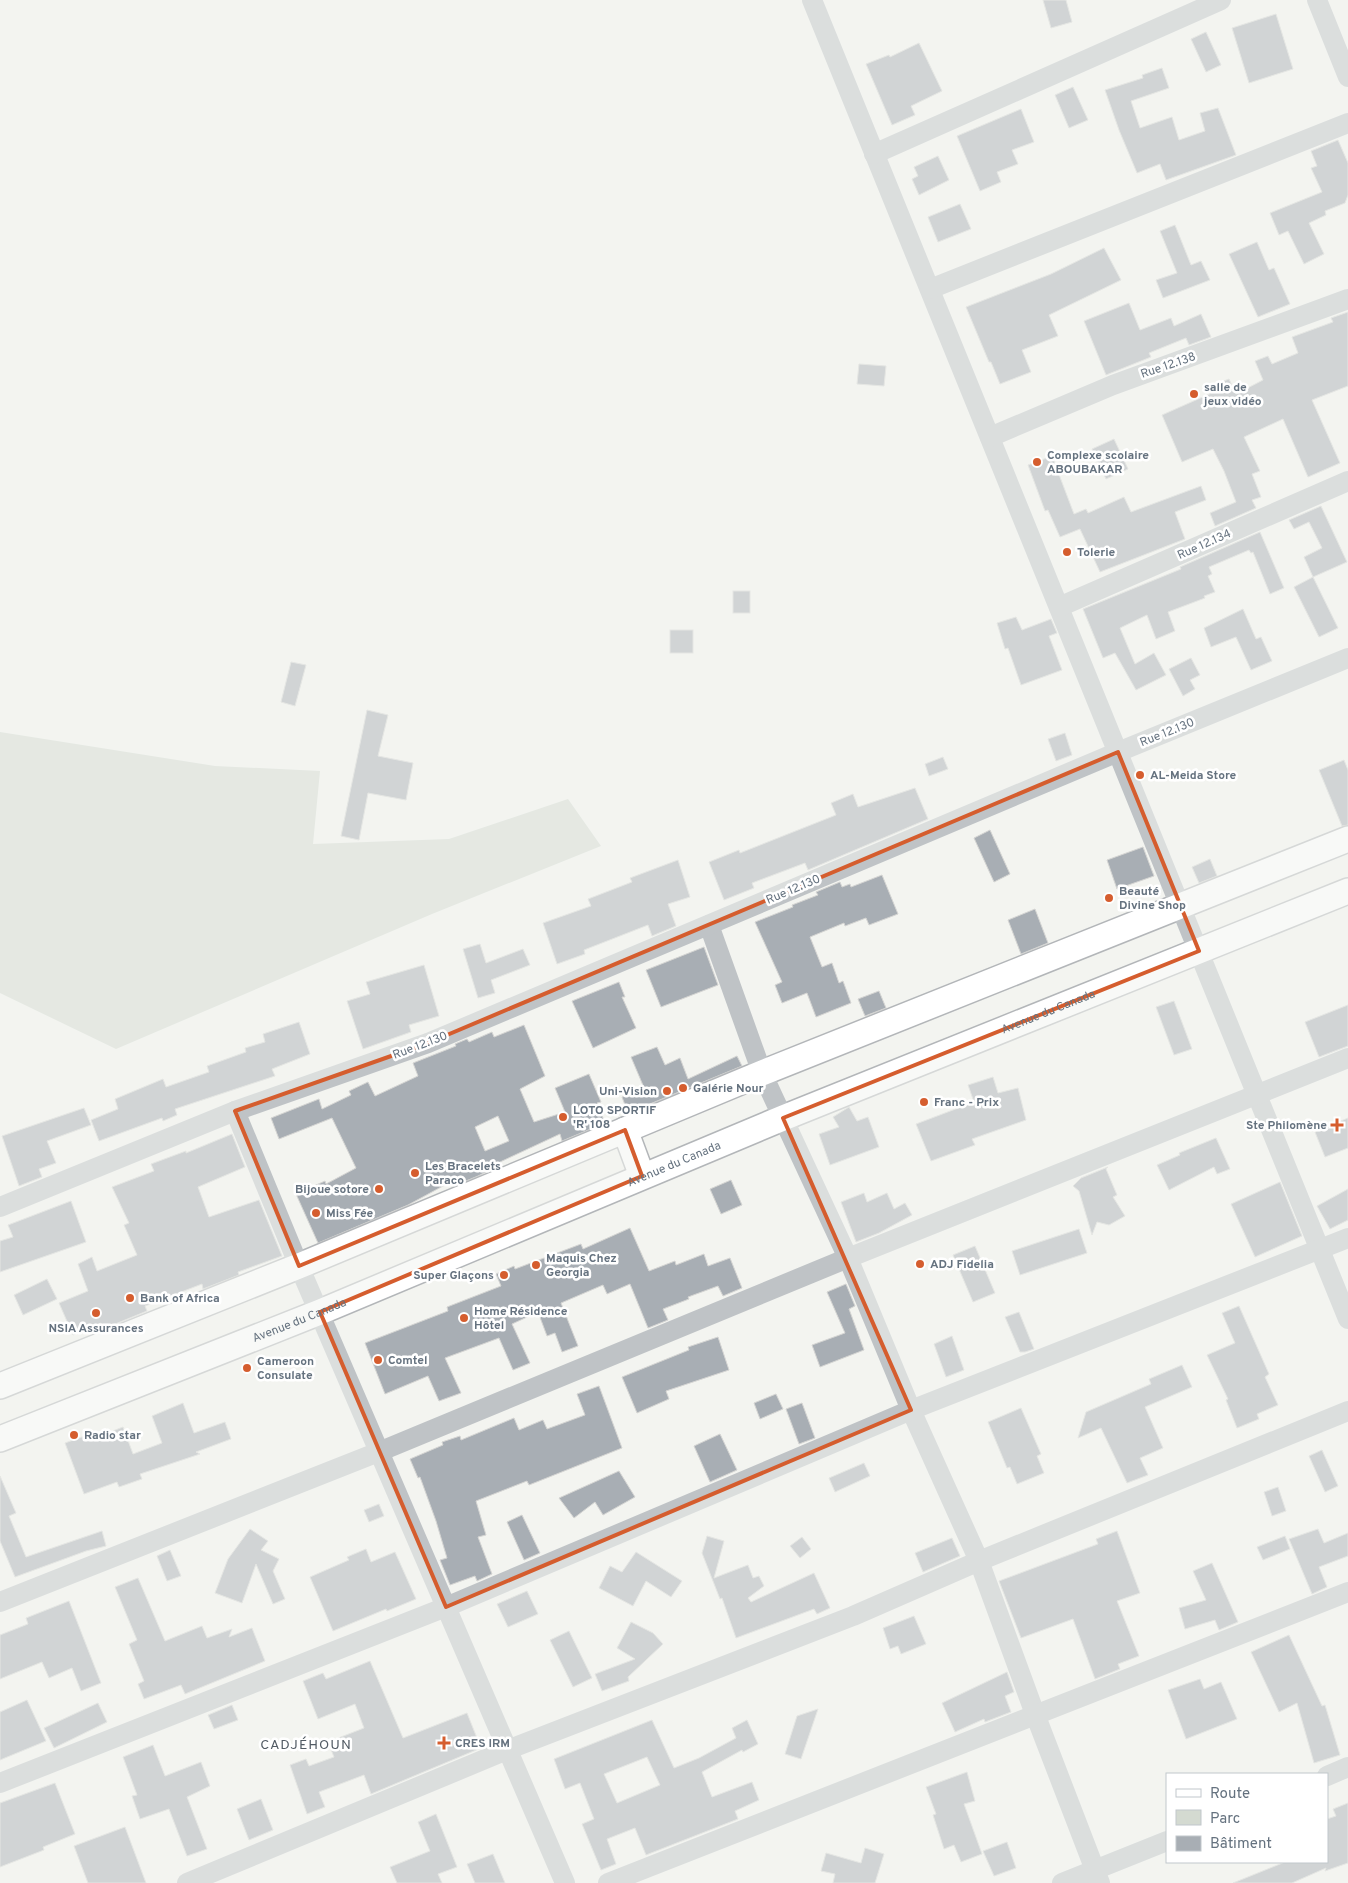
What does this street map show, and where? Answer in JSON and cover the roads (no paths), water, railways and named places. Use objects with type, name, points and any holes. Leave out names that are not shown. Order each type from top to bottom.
[{"type":"main road","points":[[0,1386],[299,1266],[762,1073],[1348,839]]},
{"type":"main road","name":"Avenue du Canada","points":[[0,1439],[320,1312],[783,1118],[1348,891]]},
{"type":"main road","points":[[625,1130],[642,1176]]},
{"type":"street","points":[[812,0],[1348,1319]]},
{"type":"street","points":[[874,154],[1221,0]]},
{"type":"street","points":[[1317,0],[1348,77]]},
{"type":"street","points":[[930,289],[1348,123]]},
{"type":"street","name":"Rue 12.138","points":[[990,437],[1113,385],[1348,299]]},
{"type":"street","name":"Rue 12.134","points":[[1059,608],[1348,480]]},
{"type":"street","name":"Rue 12.130","points":[[0,1207],[236,1111],[428,1043],[1118,752],[1348,658]]},
{"type":"street","points":[[709,925],[762,1073],[848,1258],[912,1410],[979,1561],[1035,1714],[1098,1876]]},
{"type":"street","points":[[0,1602],[381,1451],[848,1258],[1348,1058]]},
{"type":"street","points":[[236,1111],[299,1266],[381,1451],[565,1883]]},
{"type":"street","points":[[0,1783],[446,1607],[912,1410],[1348,1238]]},
{"type":"street","points":[[187,1883],[507,1750],[853,1616],[979,1561],[1348,1411]]},
{"type":"street","points":[[608,1883],[1348,1592]]},
{"type":"street","points":[[1328,1776],[1348,1767]]},
{"type":"street","points":[[1062,1883],[1098,1876],[1166,1842]]},
{"type":"place","name":"salle de jeux vidéo","points":[[1194,394]]},
{"type":"place","name":"Complexe scolaire ABOUBAKAR","points":[[1037,462]]},
{"type":"place","name":"Tolerie","points":[[1067,552]]},
{"type":"place","name":"AL-Meida Store","points":[[1140,775]]},
{"type":"place","name":"Beauté Divine Shop","points":[[1109,898]]},
{"type":"place","name":"Galérie Nour","points":[[683,1088]]},
{"type":"place","name":"Uni-Vision","points":[[667,1091]]},
{"type":"place","name":"Franc - Prix","points":[[924,1102]]},
{"type":"place","name":"LOTO SPORTIF 'R' 108","points":[[563,1117]]},
{"type":"place","name":"Ste Philomène","points":[[1337,1125]]},
{"type":"place","name":"Les Bracelets Paraco","points":[[415,1173]]},
{"type":"place","name":"Bijoue sotore","points":[[379,1189]]},
{"type":"place","name":"Miss Fée","points":[[316,1213]]},
{"type":"place","name":"ADJ Fidelia","points":[[920,1264]]},
{"type":"place","name":"Maquis Chez Georgia","points":[[536,1265]]},
{"type":"place","name":"Super Glaçons","points":[[504,1275]]},
{"type":"place","name":"Bank of Africa","points":[[130,1298]]},
{"type":"place","name":"NSIA Assurances","points":[[96,1313]]},
{"type":"place","name":"Home Résidence Hôtel","points":[[464,1318]]},
{"type":"place","name":"Comtel","points":[[378,1360]]},
{"type":"place","name":"Cameroon Consulate","points":[[247,1368]]},
{"type":"place","name":"Radio star","points":[[74,1435]]},
{"type":"place","name":"CRES IRM","points":[[444,1743]]},
{"type":"district","name":"CADJÉHOUN","points":[[306,1744]]}]
